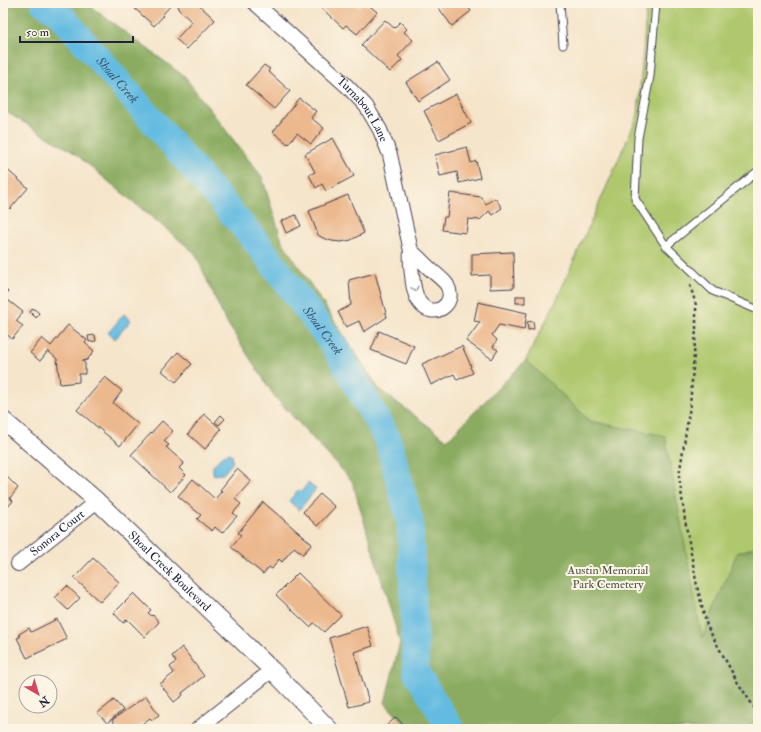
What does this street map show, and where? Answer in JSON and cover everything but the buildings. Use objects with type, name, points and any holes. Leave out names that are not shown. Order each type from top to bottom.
[{"type":"street","name":"Turnabout Lane","points":[[255,3],[347,86],[366,106],[380,130],[390,155],[411,251]]},
{"type":"street","name":"Shoal Creek Boulevard","points":[[3,420],[97,501],[272,670],[329,729]]},
{"type":"street","name":"Sonora Court","points":[[18,564],[97,501]]},
{"type":"street","points":[[198,729],[272,670]]},
{"type":"lane","points":[[560,3],[563,45]]},
{"type":"lane","points":[[656,3],[650,76],[638,138],[635,199],[666,246],[713,292],[758,310]]},
{"type":"lane","points":[[666,246],[758,171]]},
{"type":"path","points":[[686,265],[687,276],[696,305],[696,329],[690,406],[679,476],[685,520],[697,586],[707,626],[738,683],[758,713]]},
{"type":"green space","points":[[3,3],[86,3],[184,76],[262,177],[282,241],[379,389],[447,440],[526,360],[590,421],[665,436],[702,638],[737,553],[758,546],[758,729],[409,729],[385,703],[400,642],[352,481],[275,397],[224,318],[195,253],[73,152],[3,110]]},
{"type":"green space","name":"Austin Memorial Park Cemetery","points":[[647,3],[758,3],[758,729],[526,360],[556,301],[638,115]]},
{"type":"water","points":[[124,314],[131,320],[115,339],[108,333]]},
{"type":"water","points":[[230,453],[232,455],[233,462],[223,474],[214,475],[213,466],[223,455]]},
{"type":"water","points":[[308,483],[316,489],[299,510],[289,501],[298,490],[301,492]]},
{"type":"waterway","name":"Shoal Creek","points":[[44,3],[57,11],[258,244],[337,350],[388,440],[410,521],[416,672],[451,729]]}]
